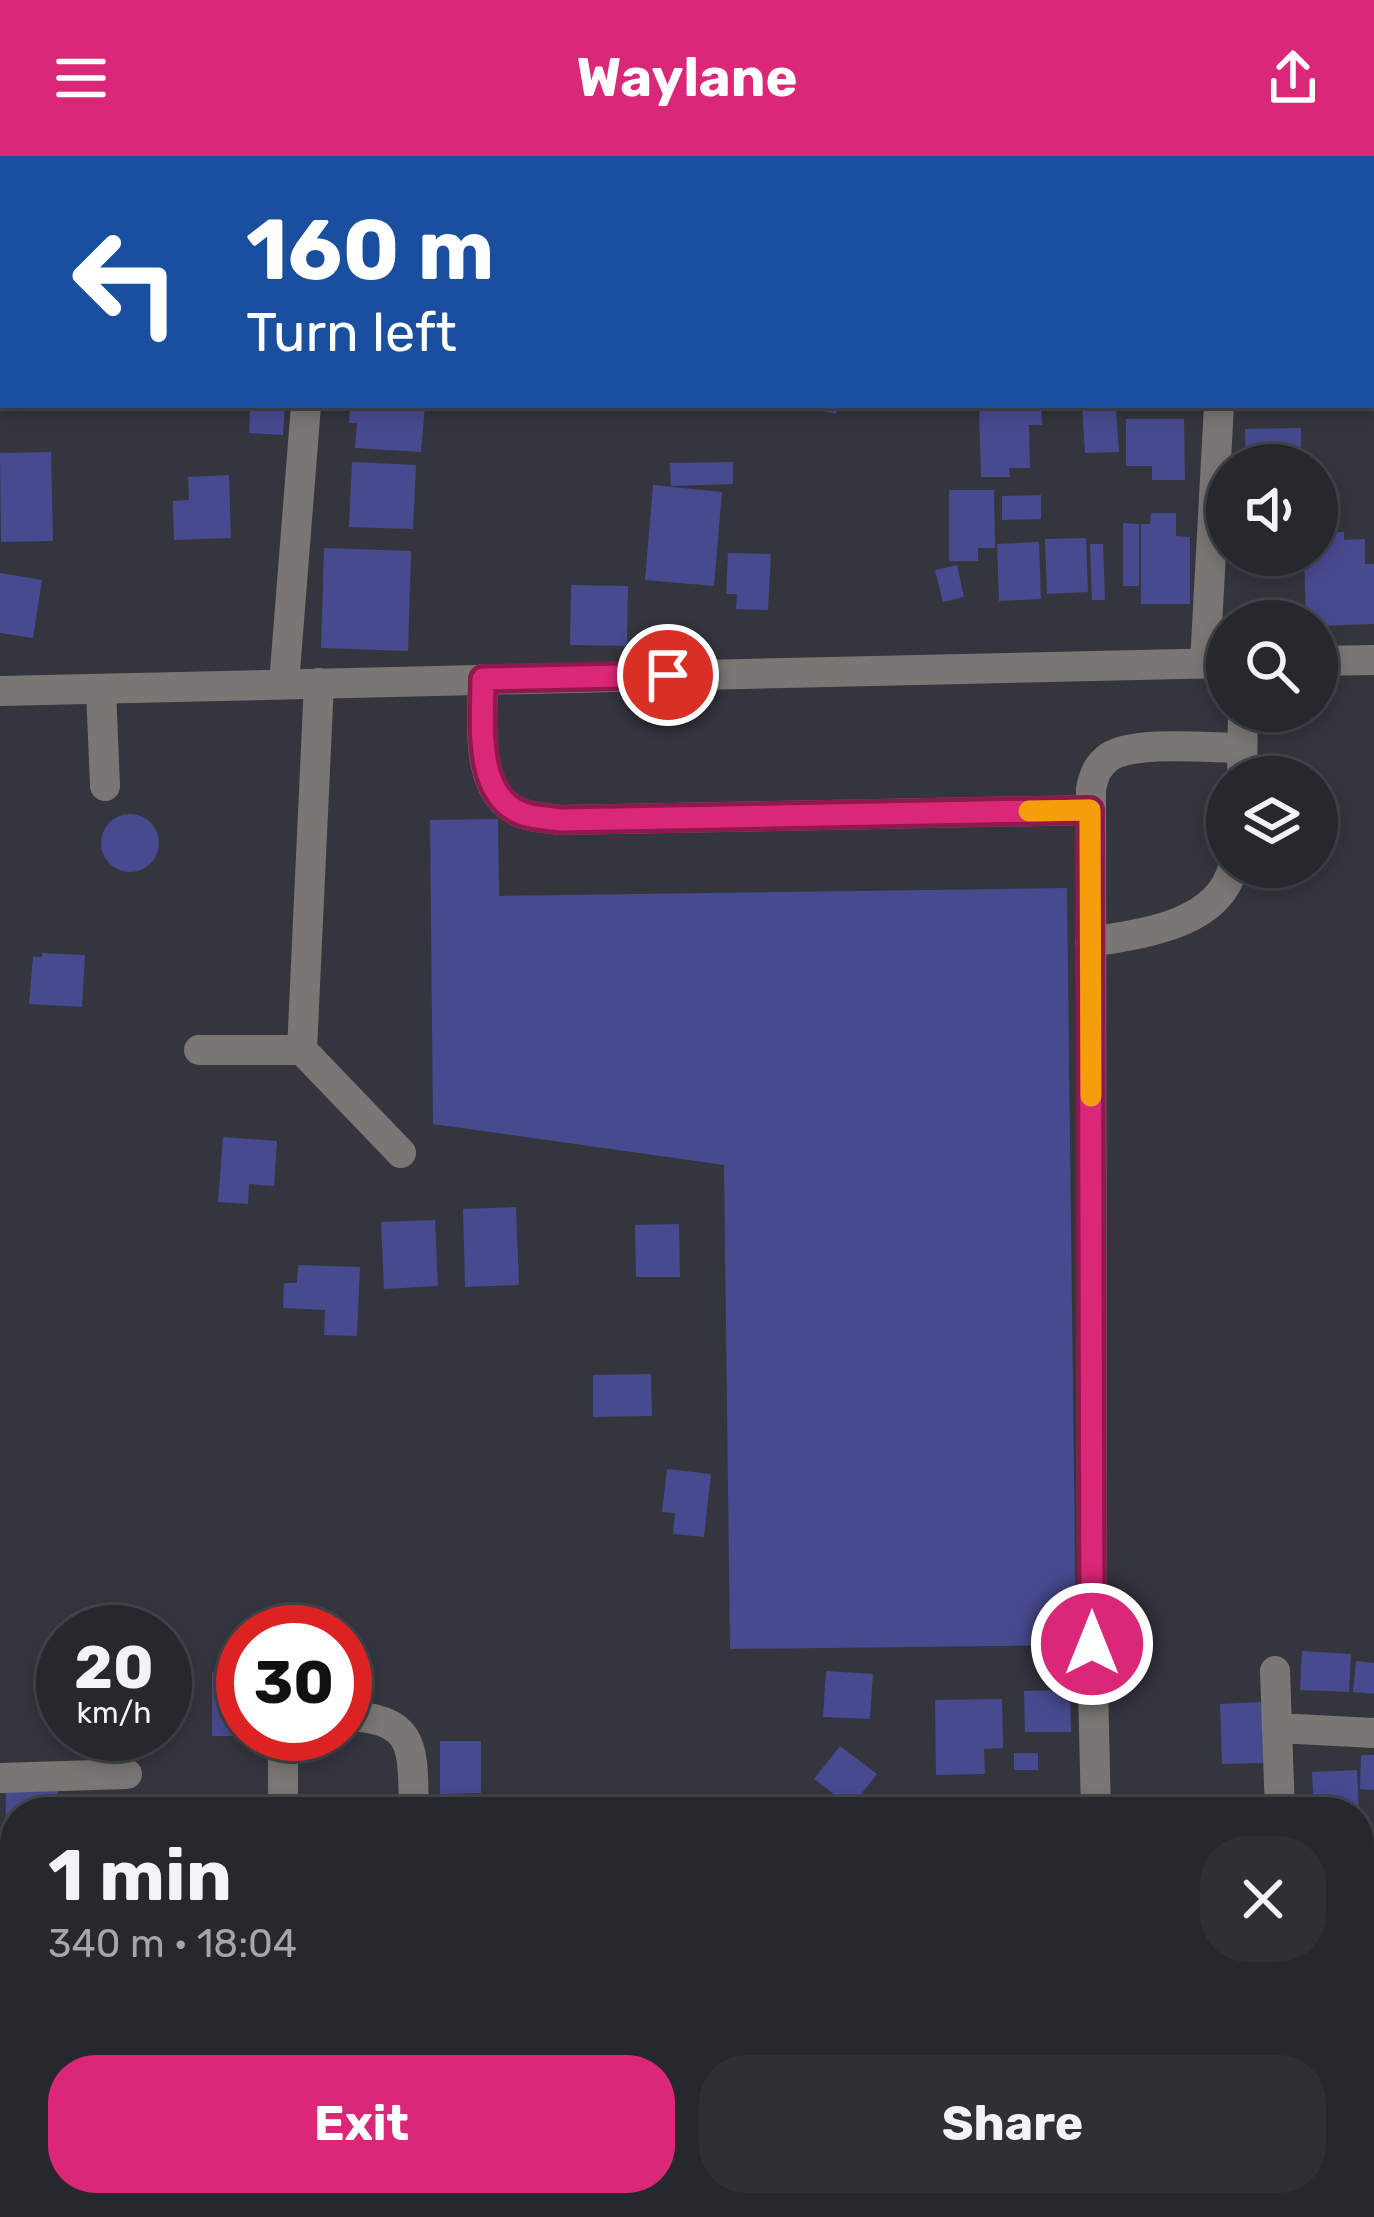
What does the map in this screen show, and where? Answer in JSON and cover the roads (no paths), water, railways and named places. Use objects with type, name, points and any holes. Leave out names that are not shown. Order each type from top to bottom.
[{"type":"street","points":[[284,684],[306,408]]},
{"type":"street","points":[[1217,600],[1219,408]]},
{"type":"street","points":[[1338,661],[1374,660]]},
{"type":"street","points":[[0,691],[1206,663]]},
{"type":"street","points":[[483,679],[489,776],[501,801],[523,814],[560,820],[1090,810]]},
{"type":"street","points":[[319,683],[302,1050],[400,1153]]},
{"type":"street","points":[[101,688],[105,786]]},
{"type":"street","points":[[1096,1797],[1090,810],[1096,770],[1112,755],[1137,749],[1206,758]]},
{"type":"street","points":[[1090,942],[1154,932],[1200,912],[1222,888]]},
{"type":"street","points":[[199,1050],[302,1050]]},
{"type":"street","points":[[1275,1671],[1279,1797]]},
{"type":"street","points":[[372,1718],[394,1724],[405,1734],[412,1750],[414,1797]]},
{"type":"street","points":[[1277,1729],[1374,1733]]},
{"type":"street","points":[[284,1797],[285,1761]]},
{"type":"street","points":[[0,1778],[127,1774]]}]
